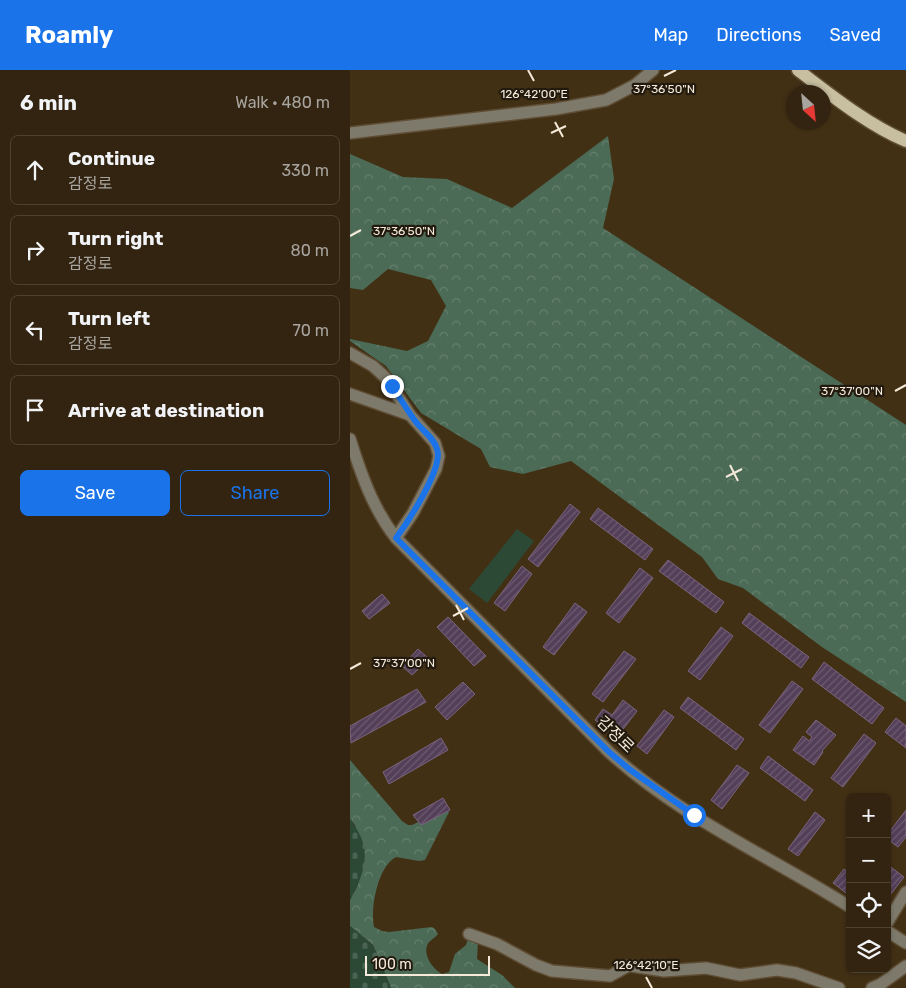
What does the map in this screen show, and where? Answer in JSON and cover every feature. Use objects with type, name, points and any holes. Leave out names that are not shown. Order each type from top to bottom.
[{"type":"main road","points":[[798,70],[892,135],[906,141]]},
{"type":"street","points":[[350,133],[556,109],[606,100],[635,85],[653,70]]},
{"type":"street","points":[[350,352],[373,366],[386,378],[410,415],[435,443],[438,450],[438,462],[413,513],[396,538]]},
{"type":"street","points":[[350,394],[410,415]]},
{"type":"street","name":"감정로","points":[[350,439],[374,504],[385,525],[609,752],[629,769],[716,829],[846,905]]},
{"type":"street","points":[[891,917],[906,892]]},
{"type":"street","points":[[469,934],[504,947],[543,969],[561,972],[610,976],[628,966],[664,971],[706,968],[740,974],[778,970],[796,973],[839,988]]},
{"type":"street","points":[[891,934],[906,943]]},
{"type":"street","points":[[872,988],[881,984],[906,966]]},
{"type":"green space","points":[[608,136],[614,179],[603,228],[906,425],[906,702],[822,647],[743,588],[718,579],[702,557],[571,461],[523,474],[490,467],[481,449],[421,413],[386,366],[350,341],[350,339],[407,351],[428,341],[446,306],[431,280],[388,269],[363,290],[350,288],[350,154],[403,177],[447,179],[512,208]]},
{"type":"green space","points":[[517,529],[534,541],[487,603],[469,589]]},
{"type":"green space","points":[[350,760],[402,821],[408,825],[412,825],[445,809],[449,812],[425,860],[419,861],[396,857],[384,869],[374,899],[374,927],[389,932],[432,927],[435,929],[438,934],[429,942],[426,951],[431,965],[442,974],[449,972],[455,954],[466,945],[468,939],[478,942],[477,959],[502,975],[515,988],[391,988],[373,945],[350,926],[350,900],[357,887],[364,862],[355,825],[350,819]]},
{"type":"green space","points":[[350,819],[362,840],[365,857],[360,880],[350,900]]},
{"type":"green space","points":[[350,926],[373,945],[391,988],[350,988]]},
{"type":"building","points":[[570,504],[580,512],[538,567],[528,559]]},
{"type":"building","points":[[598,508],[653,549],[645,560],[590,519]]},
{"type":"building","points":[[668,560],[724,602],[716,613],[659,571]]},
{"type":"building","points":[[522,566],[532,574],[505,611],[494,603]]},
{"type":"building","points":[[640,568],[653,578],[619,623],[606,613]]},
{"type":"building","points":[[382,594],[390,603],[369,619],[362,611]]},
{"type":"building","points":[[575,603],[587,612],[554,655],[543,647]]},
{"type":"building","points":[[749,613],[809,657],[801,668],[742,623]]},
{"type":"building","points":[[448,617],[486,656],[474,666],[437,627]]},
{"type":"building","points":[[721,627],[733,636],[700,680],[688,671]]},
{"type":"building","points":[[418,649],[429,659],[412,675],[402,666]]},
{"type":"building","points":[[624,651],[636,659],[603,702],[592,694]]},
{"type":"building","points":[[824,662],[884,708],[872,724],[812,679]]},
{"type":"building","points":[[792,681],[803,689],[770,733],[759,725]]},
{"type":"building","points":[[463,682],[475,694],[447,720],[435,707]]},
{"type":"building","points":[[417,689],[426,702],[351,743],[350,726]]},
{"type":"building","points":[[688,697],[744,739],[736,750],[680,708]]},
{"type":"building","points":[[623,700],[637,711],[617,737],[595,720],[603,709],[612,715]]},
{"type":"building","points":[[664,710],[674,717],[647,754],[637,746]]},
{"type":"building","points":[[896,718],[906,726],[906,748],[885,732]]},
{"type":"building","points":[[816,720],[836,735],[822,751],[814,765],[793,750],[803,736],[809,741],[812,737],[806,732]]},
{"type":"building","points":[[864,734],[876,743],[843,787],[831,778]]},
{"type":"building","points":[[441,738],[448,750],[389,784],[383,772]]},
{"type":"building","points":[[768,756],[813,790],[805,801],[760,768]]},
{"type":"building","points":[[737,765],[749,773],[722,809],[711,800]]},
{"type":"building","points":[[443,798],[450,810],[421,825],[413,815]]},
{"type":"building","points":[[906,810],[906,837],[898,847],[891,842],[891,830]]},
{"type":"building","points":[[815,812],[825,820],[798,856],[788,849]]},
{"type":"building","points":[[891,867],[904,877],[891,894]]},
{"type":"building","points":[[844,869],[846,871],[846,893],[833,883]]},
{"type":"route","points":[[392,386],[410,415],[435,443],[439,456],[436,469],[413,513],[396,538],[609,752],[629,769],[694,815]]}]
